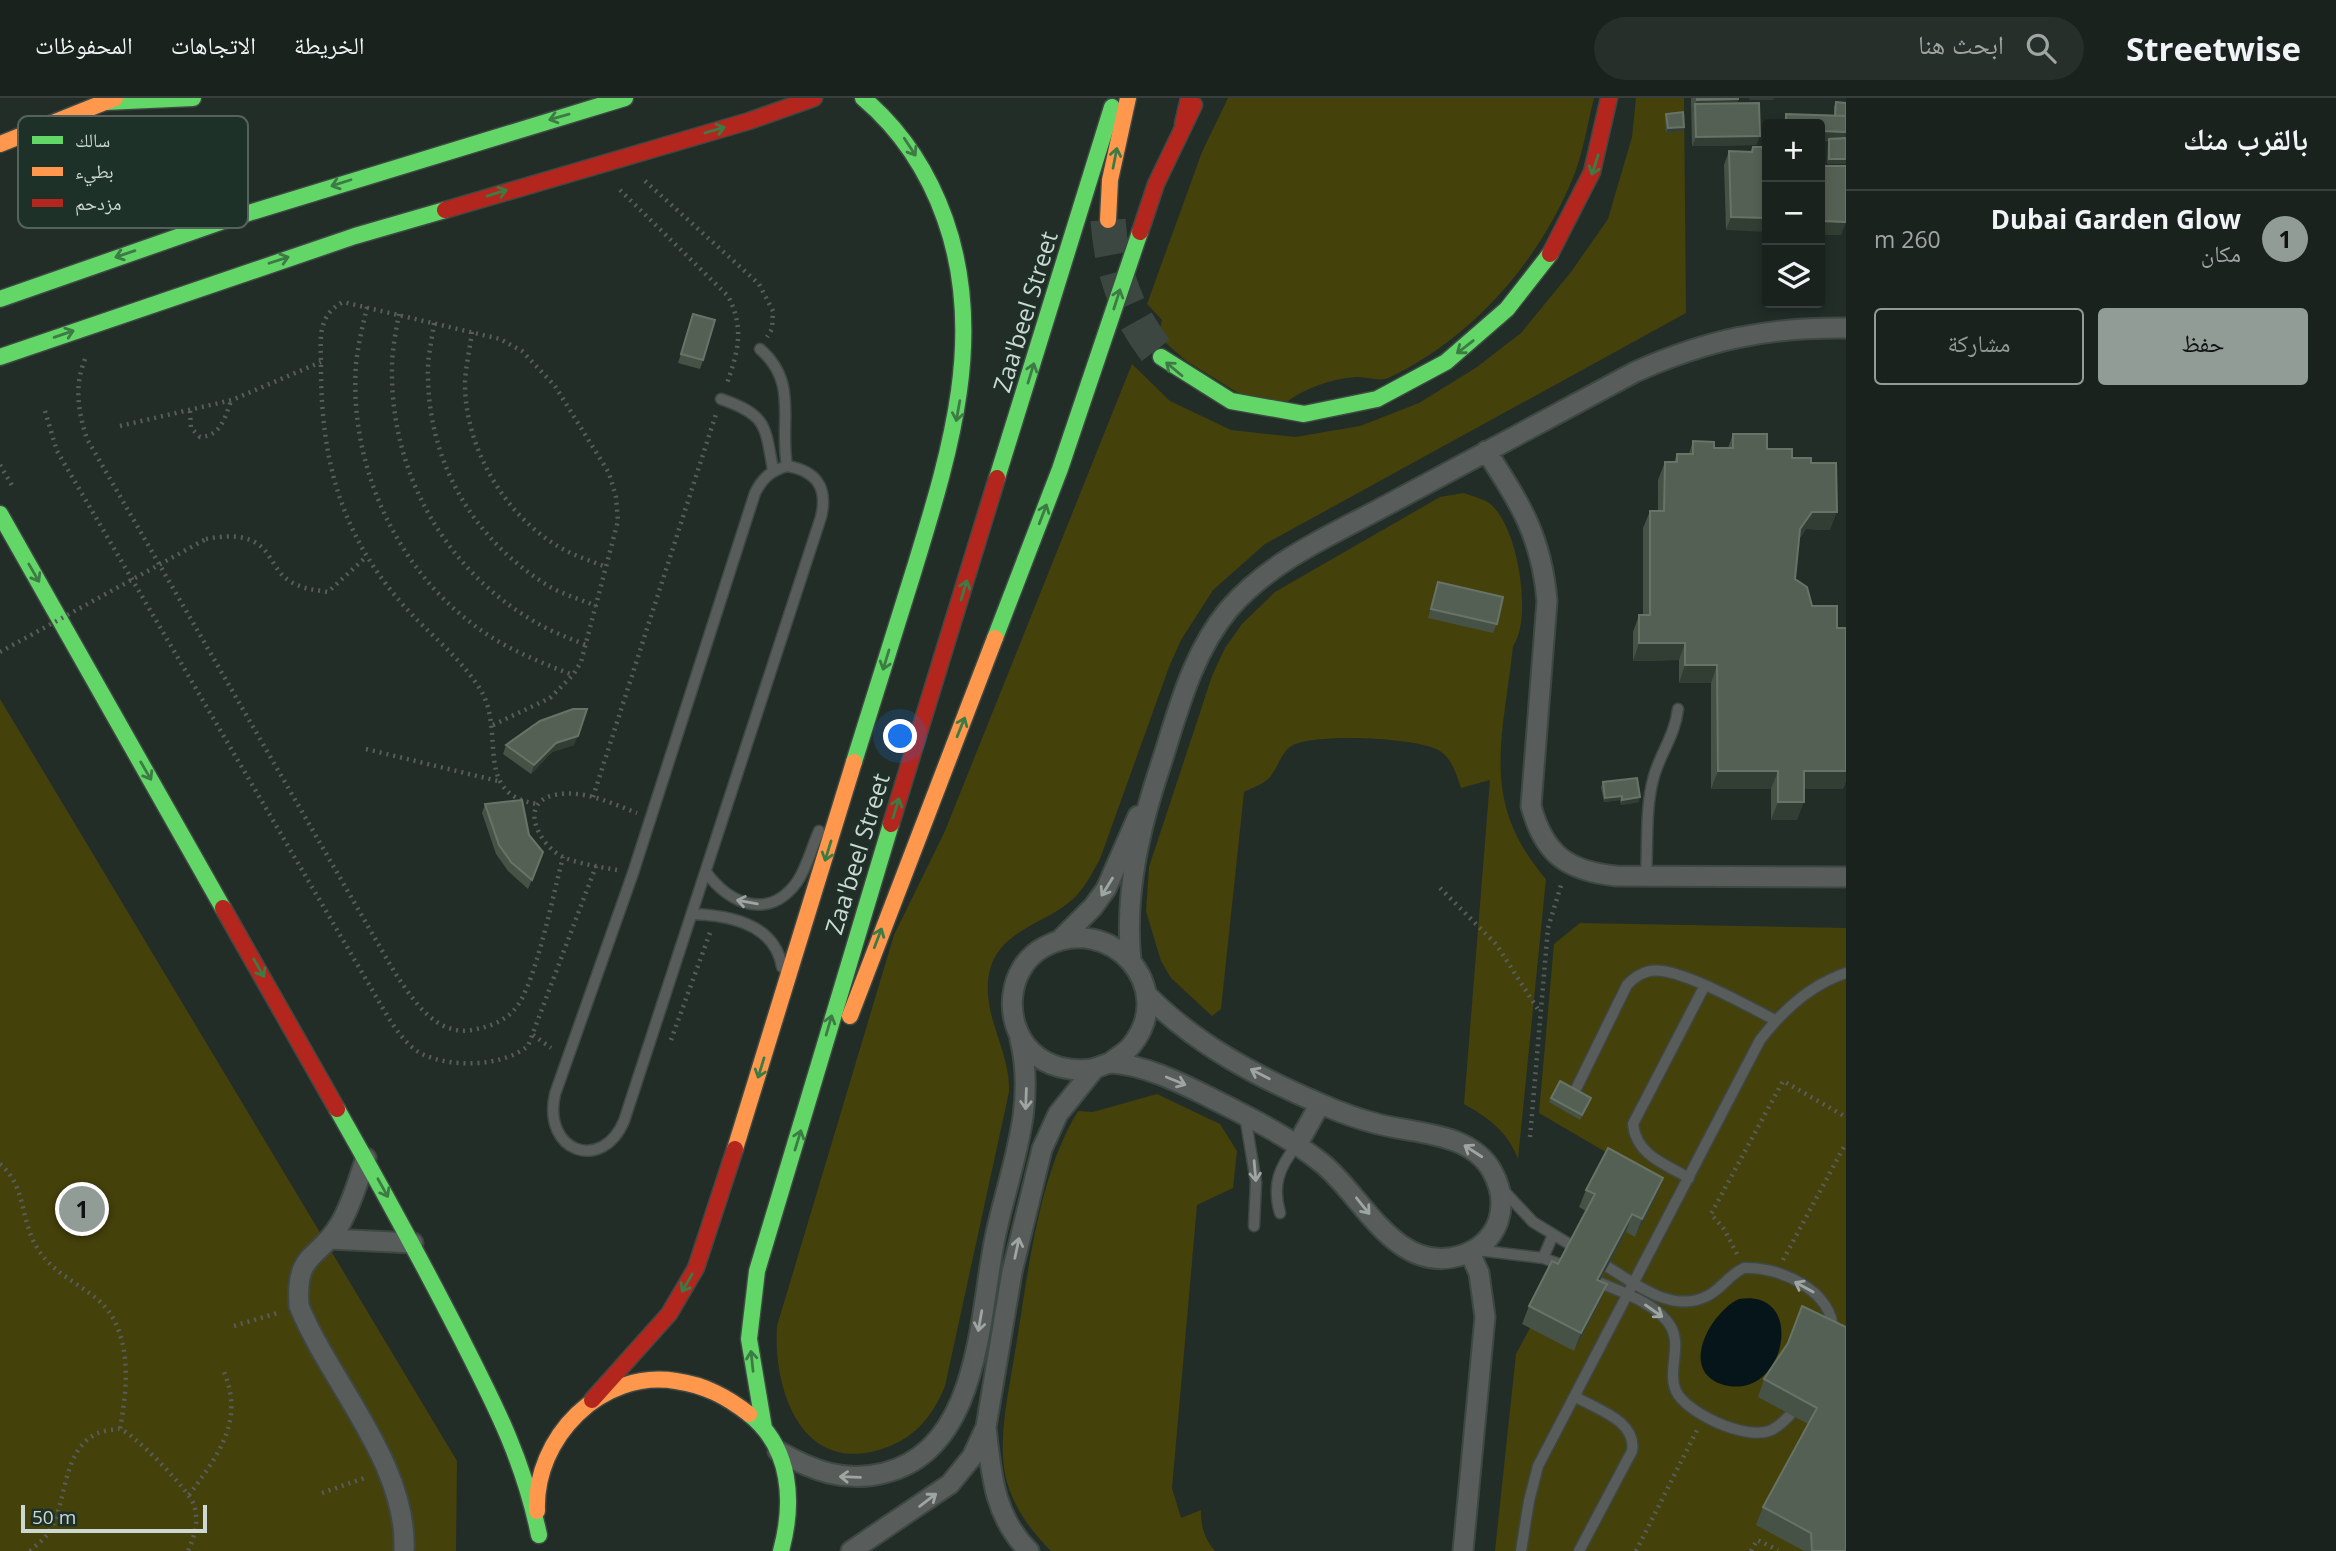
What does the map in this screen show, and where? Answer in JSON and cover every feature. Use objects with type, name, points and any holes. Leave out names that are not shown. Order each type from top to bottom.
[{"type":"main road","points":[[70,116],[110,100],[193,98]]},
{"type":"main road","points":[[248,213],[625,98]]},
{"type":"main road","points":[[0,357],[355,236],[748,121],[814,98]]},
{"type":"main road","name":"Zaa'beel Street","points":[[592,1400],[669,1314],[696,1268],[784,996],[951,449],[966,340],[966,303],[951,229],[928,176],[908,144],[894,125],[863,98]]},
{"type":"main road","name":"Zaa'beel Street","points":[[764,1428],[750,1351],[751,1305],[757,1271],[806,1115],[840,988],[1114,98]]},
{"type":"main road","points":[[1108,220],[1111,180],[1128,98]]},
{"type":"main road","points":[[806,1115],[840,1043],[906,864],[995,642],[1091,384],[1145,214],[1182,124],[1189,98]]},
{"type":"main road","points":[[1182,124],[1198,98]]},
{"type":"main road","points":[[1161,356],[1177,372],[1215,396],[1258,411],[1280,414],[1324,413],[1395,391],[1446,362],[1492,325],[1536,275],[1566,232],[1594,170],[1609,98]]},
{"type":"main road","points":[[0,144],[18,137]]},
{"type":"main road","points":[[0,299],[203,228]]},
{"type":"main road","points":[[0,514],[414,1243],[510,1434],[532,1501],[542,1543]]},
{"type":"main road","points":[[542,1543],[536,1497],[544,1460],[563,1426],[592,1400],[626,1384],[664,1378],[702,1384],[737,1402],[764,1428],[778,1451],[789,1486],[789,1521],[781,1551]]},
{"type":"street","points":[[1131,961],[1130,895],[1147,804],[1191,673],[1207,640],[1229,610],[1255,584],[1292,557],[1635,372],[1679,353],[1724,339],[1771,330],[1846,328]]},
{"type":"street","points":[[1486,451],[1529,521],[1545,574],[1547,601],[1531,806],[1537,829],[1550,849],[1569,865],[1592,873],[1646,876],[1846,877]]},
{"type":"street","points":[[1061,939],[1093,907],[1106,889],[1133,825],[1147,804]]},
{"type":"street","points":[[778,1451],[805,1467],[835,1476],[868,1477],[900,1469],[929,1451],[950,1428],[971,1370],[996,1235],[1024,1126],[1026,1069],[1012,1009],[1014,986],[1024,965],[1040,949],[1061,939],[1080,936],[1099,939],[1117,948],[1131,961],[1141,977],[1146,994],[1144,1022],[1131,1046],[1103,1066],[1058,1114],[1042,1149],[1012,1272],[986,1427],[972,1457],[950,1484],[851,1551]]},
{"type":"street","points":[[1018,1031],[1031,1050],[1050,1064],[1072,1070],[1103,1066],[1175,1080],[1297,1145],[1332,1172],[1389,1236],[1406,1250],[1449,1259],[1473,1251],[1496,1228],[1501,1207],[1499,1185],[1482,1156],[1466,1146],[1378,1124],[1320,1104],[1216,1052],[1191,1035],[1146,994]]},
{"type":"street","points":[[1297,1145],[1320,1104]]},
{"type":"street","points":[[366,1157],[350,1204],[330,1239],[314,1251],[303,1267],[298,1286],[299,1306],[387,1469],[399,1504],[404,1551]]},
{"type":"street","points":[[330,1239],[414,1243]]},
{"type":"street","points":[[1463,1551],[1485,1317],[1473,1251]]},
{"type":"street","points":[[986,1427],[994,1492],[1004,1519],[1029,1551]]},
{"type":"lane","points":[[760,349],[777,367],[786,390],[783,427],[787,466]]},
{"type":"lane","points":[[721,399],[750,410],[759,417],[765,428],[773,470]]},
{"type":"lane","points":[[787,466],[802,468],[814,476],[822,488],[824,502],[706,872],[618,1136],[606,1146],[591,1151],[575,1149],[557,1133],[551,1110],[633,873],[755,493],[762,480],[773,470],[787,466]]},
{"type":"lane","points":[[1646,876],[1651,791],[1661,759],[1671,743],[1678,709]]},
{"type":"lane","points":[[706,872],[722,892],[744,903],[764,903],[786,893],[804,868],[830,807],[854,762]]},
{"type":"lane","points":[[692,914],[723,916],[763,933],[781,958],[784,996]]},
{"type":"lane","points":[[1577,1087],[1619,997],[1637,975],[1651,970],[1666,971],[1775,1020]]},
{"type":"lane","points":[[1521,1551],[1528,1501],[1538,1466],[1760,1040],[1775,1020],[1802,995],[1846,973]]},
{"type":"lane","points":[[1689,1178],[1641,1149],[1634,1137],[1633,1124],[1704,987]]},
{"type":"lane","points":[[1245,1116],[1256,1182],[1254,1226]]},
{"type":"lane","points":[[1280,1213],[1276,1184],[1280,1170],[1297,1145]]},
{"type":"lane","points":[[1499,1185],[1533,1223],[1656,1295],[1682,1302],[1710,1295],[1744,1268],[1776,1273],[1822,1298],[1830,1312],[1834,1328],[1832,1342]]},
{"type":"lane","points":[[1543,1258],[1553,1235]]},
{"type":"lane","points":[[1473,1251],[1543,1258],[1575,1270]]},
{"type":"lane","points":[[1586,1276],[1651,1308],[1671,1327],[1675,1340],[1674,1387],[1681,1400],[1705,1415],[1740,1431],[1769,1431],[1790,1415]]},
{"type":"lane","points":[[1576,1397],[1621,1423],[1632,1435],[1633,1443],[1579,1551]]},
{"type":"path","points":[[639,175],[759,284],[773,311],[772,329],[760,349]]},
{"type":"path","points":[[593,796],[740,343],[737,313],[728,296],[615,186]]},
{"type":"path","points":[[493,725],[550,698],[573,675],[586,645],[618,521],[616,497],[609,474],[555,386],[540,367],[500,339],[343,302],[331,308],[323,319],[321,362],[323,439],[338,500],[366,557],[405,607],[449,651],[481,690],[493,725],[498,781],[508,794],[522,802],[538,804],[552,795],[593,796],[651,818]]},
{"type":"path","points":[[367,307],[356,364],[358,422],[370,480],[393,533],[427,582],[470,622],[519,654],[573,675]]},
{"type":"path","points":[[399,314],[392,366],[394,418],[407,468],[428,516],[457,558],[495,595],[538,624],[586,645]]},
{"type":"path","points":[[434,323],[427,374],[432,425],[447,473],[472,518],[506,556],[548,586],[596,606]]},
{"type":"path","points":[[472,332],[465,381],[471,431],[490,477],[520,517],[560,548],[606,567]]},
{"type":"path","points":[[87,357],[78,377],[78,411],[87,439],[395,973],[425,1015],[445,1028],[470,1031],[495,1025],[516,1009],[527,987],[563,857]]},
{"type":"path","points":[[120,426],[232,400],[321,362]]},
{"type":"path","points":[[190,411],[191,428],[200,437],[208,437],[222,425],[232,400]]},
{"type":"path","points":[[45,411],[57,451],[400,1035],[421,1053],[454,1062],[483,1062],[520,1052],[533,1035],[596,866]]},
{"type":"path","points":[[0,465],[14,489]]},
{"type":"path","points":[[0,652],[206,539],[227,534],[247,538],[265,550],[275,567],[290,581],[309,589],[328,592],[366,557]]},
{"type":"path","points":[[75,599],[82,611]]},
{"type":"path","points":[[366,749],[498,781]]},
{"type":"path","points":[[538,804],[534,817],[538,833],[547,845],[563,857],[633,873]]},
{"type":"path","points":[[1531,1137],[1539,1011],[1548,928],[1569,865]]},
{"type":"path","points":[[1440,888],[1496,944],[1539,1011]]},
{"type":"path","points":[[667,1050],[706,937],[717,924]]},
{"type":"path","points":[[533,1035],[552,1046],[550,1057]]},
{"type":"path","points":[[1744,1268],[1724,1229],[1711,1214],[1783,1081],[1846,1117]]},
{"type":"path","points":[[1776,1273],[1846,1143]]},
{"type":"path","points":[[0,1164],[18,1188],[36,1246],[47,1261],[71,1283],[94,1296],[109,1314],[122,1339],[126,1387],[120,1429]]},
{"type":"path","points":[[234,1325],[299,1306]]},
{"type":"path","points":[[188,1495],[219,1455],[229,1426],[232,1400],[225,1372]]},
{"type":"path","points":[[1636,1551],[1705,1415]]},
{"type":"path","points":[[30,1551],[46,1536],[56,1516],[72,1463],[99,1433],[120,1429],[132,1436],[193,1503],[197,1527],[188,1551]]},
{"type":"path","points":[[322,1493],[387,1469]]},
{"type":"path","points":[[1751,1551],[1757,1540],[1778,1550]]},
{"type":"shaded area","points":[[1228,98],[1594,98],[1579,160],[1558,211],[1520,269],[1473,321],[1447,343],[1388,378],[1356,377],[1327,382],[1308,389],[1283,405],[1243,396],[1185,360],[1158,336],[1162,320],[1147,304],[1202,152]]},
{"type":"shaded area","points":[[1636,98],[1684,98],[1686,313],[1265,544],[1213,590],[1181,640],[1169,667],[1100,859],[1091,875],[1073,899],[1009,940],[992,965],[988,996],[1006,1064],[1009,1092],[945,1386],[934,1408],[920,1426],[891,1446],[852,1454],[829,1449],[811,1437],[797,1420],[787,1399],[780,1375],[777,1326],[894,935],[945,831],[1132,364],[1170,401],[1231,430],[1295,437],[1360,426],[1419,403],[1477,367],[1521,333],[1571,272],[1608,219],[1632,137]]},
{"type":"shaded area","points":[[1464,493],[1486,501],[1499,514],[1515,550],[1522,594],[1522,615],[1519,633],[1513,646],[1501,740],[1503,796],[1511,823],[1525,850],[1546,879],[1518,1159],[1503,1133],[1464,1104],[1490,780],[1461,788],[1454,768],[1440,751],[1411,742],[1367,738],[1323,739],[1305,741],[1289,748],[1268,779],[1244,792],[1221,1009],[1212,1016],[1171,978],[1161,961],[1146,911],[1149,867],[1212,676],[1225,648],[1242,624],[1275,592],[1440,497]]},
{"type":"shaded area","points":[[0,699],[457,1461],[456,1551],[0,1551]]},
{"type":"shaded area","points":[[1580,923],[1846,928],[1846,1551],[1495,1551],[1516,1354],[1621,1161],[1539,1113],[1554,944]]},
{"type":"shaded area","points":[[1157,1094],[1220,1124],[1237,1151],[1233,1188],[1197,1205],[1172,1488],[1181,1518],[1201,1510],[1204,1532],[1215,1551],[1051,1551],[1017,1506],[1008,1485],[1003,1459],[1005,1413],[1043,1197],[1064,1137],[1078,1111],[1093,1112]]},
{"type":"shaded area","points":[[1739,1299],[1761,1300],[1775,1311],[1781,1327],[1780,1345],[1773,1363],[1761,1378],[1743,1386],[1721,1384],[1708,1377],[1702,1366],[1701,1354],[1710,1327],[1729,1305]]},
{"type":"building","points":[[1738,98],[1738,99],[1697,100]]},
{"type":"building","points":[[1836,102],[1846,103],[1846,116],[1835,116]]},
{"type":"building","points":[[1759,103],[1760,136],[1696,137],[1695,104]]},
{"type":"building","points":[[1683,112],[1684,127],[1668,128],[1666,114]]},
{"type":"building","points":[[1786,114],[1846,116],[1846,132],[1825,131],[1825,119],[1786,119]]},
{"type":"building","points":[[1846,138],[1846,159],[1829,159],[1829,139]]},
{"type":"building","points":[[1753,147],[1762,147],[1762,218],[1731,217],[1729,151],[1752,152]]},
{"type":"building","points":[[1825,166],[1846,166],[1846,222],[1825,221]]},
{"type":"building","points":[[693,314],[715,320],[703,360],[681,354]]},
{"type":"building","points":[[1733,434],[1767,434],[1767,449],[1792,449],[1792,458],[1811,458],[1811,463],[1836,463],[1837,512],[1812,512],[1800,529],[1795,579],[1807,587],[1812,606],[1837,606],[1837,628],[1846,628],[1846,771],[1804,771],[1804,802],[1778,802],[1778,771],[1718,771],[1717,665],[1685,665],[1685,643],[1639,643],[1639,615],[1650,615],[1650,511],[1664,511],[1665,462],[1677,462],[1677,454],[1693,454],[1693,441],[1714,442],[1714,448],[1733,448]]},
{"type":"building","points":[[1438,582],[1503,597],[1497,624],[1431,609]]},
{"type":"building","points":[[573,709],[587,709],[578,736],[556,743],[534,765],[506,745],[540,721]]},
{"type":"building","points":[[1637,778],[1640,797],[1622,800],[1622,796],[1605,798],[1603,782]]},
{"type":"building","points":[[522,800],[529,835],[543,852],[532,880],[511,862],[499,845],[485,804]]},
{"type":"building","points":[[1560,1081],[1591,1098],[1582,1115],[1551,1098]]},
{"type":"building","points":[[1608,1148],[1663,1178],[1642,1219],[1632,1214],[1597,1280],[1607,1284],[1581,1333],[1529,1306],[1552,1261],[1558,1264],[1595,1194],[1586,1190]]},
{"type":"building","points":[[1802,1306],[1846,1327],[1846,1551],[1812,1551],[1811,1533],[1763,1507],[1817,1408],[1764,1379],[1788,1343]]},
{"type":"tunnel","points":[[1108,220],[1113,258],[1123,293],[1139,325],[1161,357]]},
{"type":"traffic: fast","points":[[105,102],[193,98]]},
{"type":"traffic: fast","points":[[248,213],[625,98]]},
{"type":"traffic: fast","points":[[854,762],[940,483],[958,396],[963,352],[963,307],[957,263],[938,201],[922,168],[902,138],[863,98]]},
{"type":"traffic: fast","points":[[997,478],[1112,107]]},
{"type":"traffic: fast","points":[[0,357],[355,236],[445,210]]},
{"type":"traffic: fast","points":[[0,299],[203,228]]},
{"type":"traffic: fast","points":[[995,638],[1060,469],[1140,232]]},
{"type":"traffic: fast","points":[[1161,357],[1231,401],[1304,414],[1377,399],[1446,362],[1507,309],[1550,254]]},
{"type":"traffic: fast","points":[[0,514],[223,908]]},
{"type":"traffic: fast","points":[[764,1428],[749,1339],[757,1271],[891,824]]},
{"type":"traffic: fast","points":[[337,1109],[472,1359],[516,1456],[539,1535]]},
{"type":"traffic: fast","points":[[749,1414],[774,1443],[786,1477],[788,1514],[781,1551]]},
{"type":"traffic: slow","points":[[70,116],[115,98]]},
{"type":"traffic: slow","points":[[1108,220],[1110,180],[1128,98]]},
{"type":"traffic: slow","points":[[0,144],[18,137]]},
{"type":"traffic: slow","points":[[850,1016],[995,638]]},
{"type":"traffic: slow","points":[[735,1149],[854,762]]},
{"type":"traffic: slow","points":[[537,1511],[539,1484],[547,1458],[560,1435],[577,1414],[598,1398],[622,1386],[648,1380],[697,1385],[732,1402],[749,1414]]},
{"type":"traffic: jam","points":[[445,210],[749,121],[814,98]]},
{"type":"traffic: jam","points":[[1183,124],[1189,98]]},
{"type":"traffic: jam","points":[[1550,254],[1592,172],[1609,98]]},
{"type":"traffic: jam","points":[[1140,232],[1156,184],[1194,105]]},
{"type":"traffic: jam","points":[[891,824],[997,478]]},
{"type":"traffic: jam","points":[[223,908],[337,1109]]},
{"type":"traffic: jam","points":[[592,1400],[669,1314],[696,1268],[735,1149]]},
{"type":"place","name":"Dubai Garden Glow","points":[[82,1209]]}]
